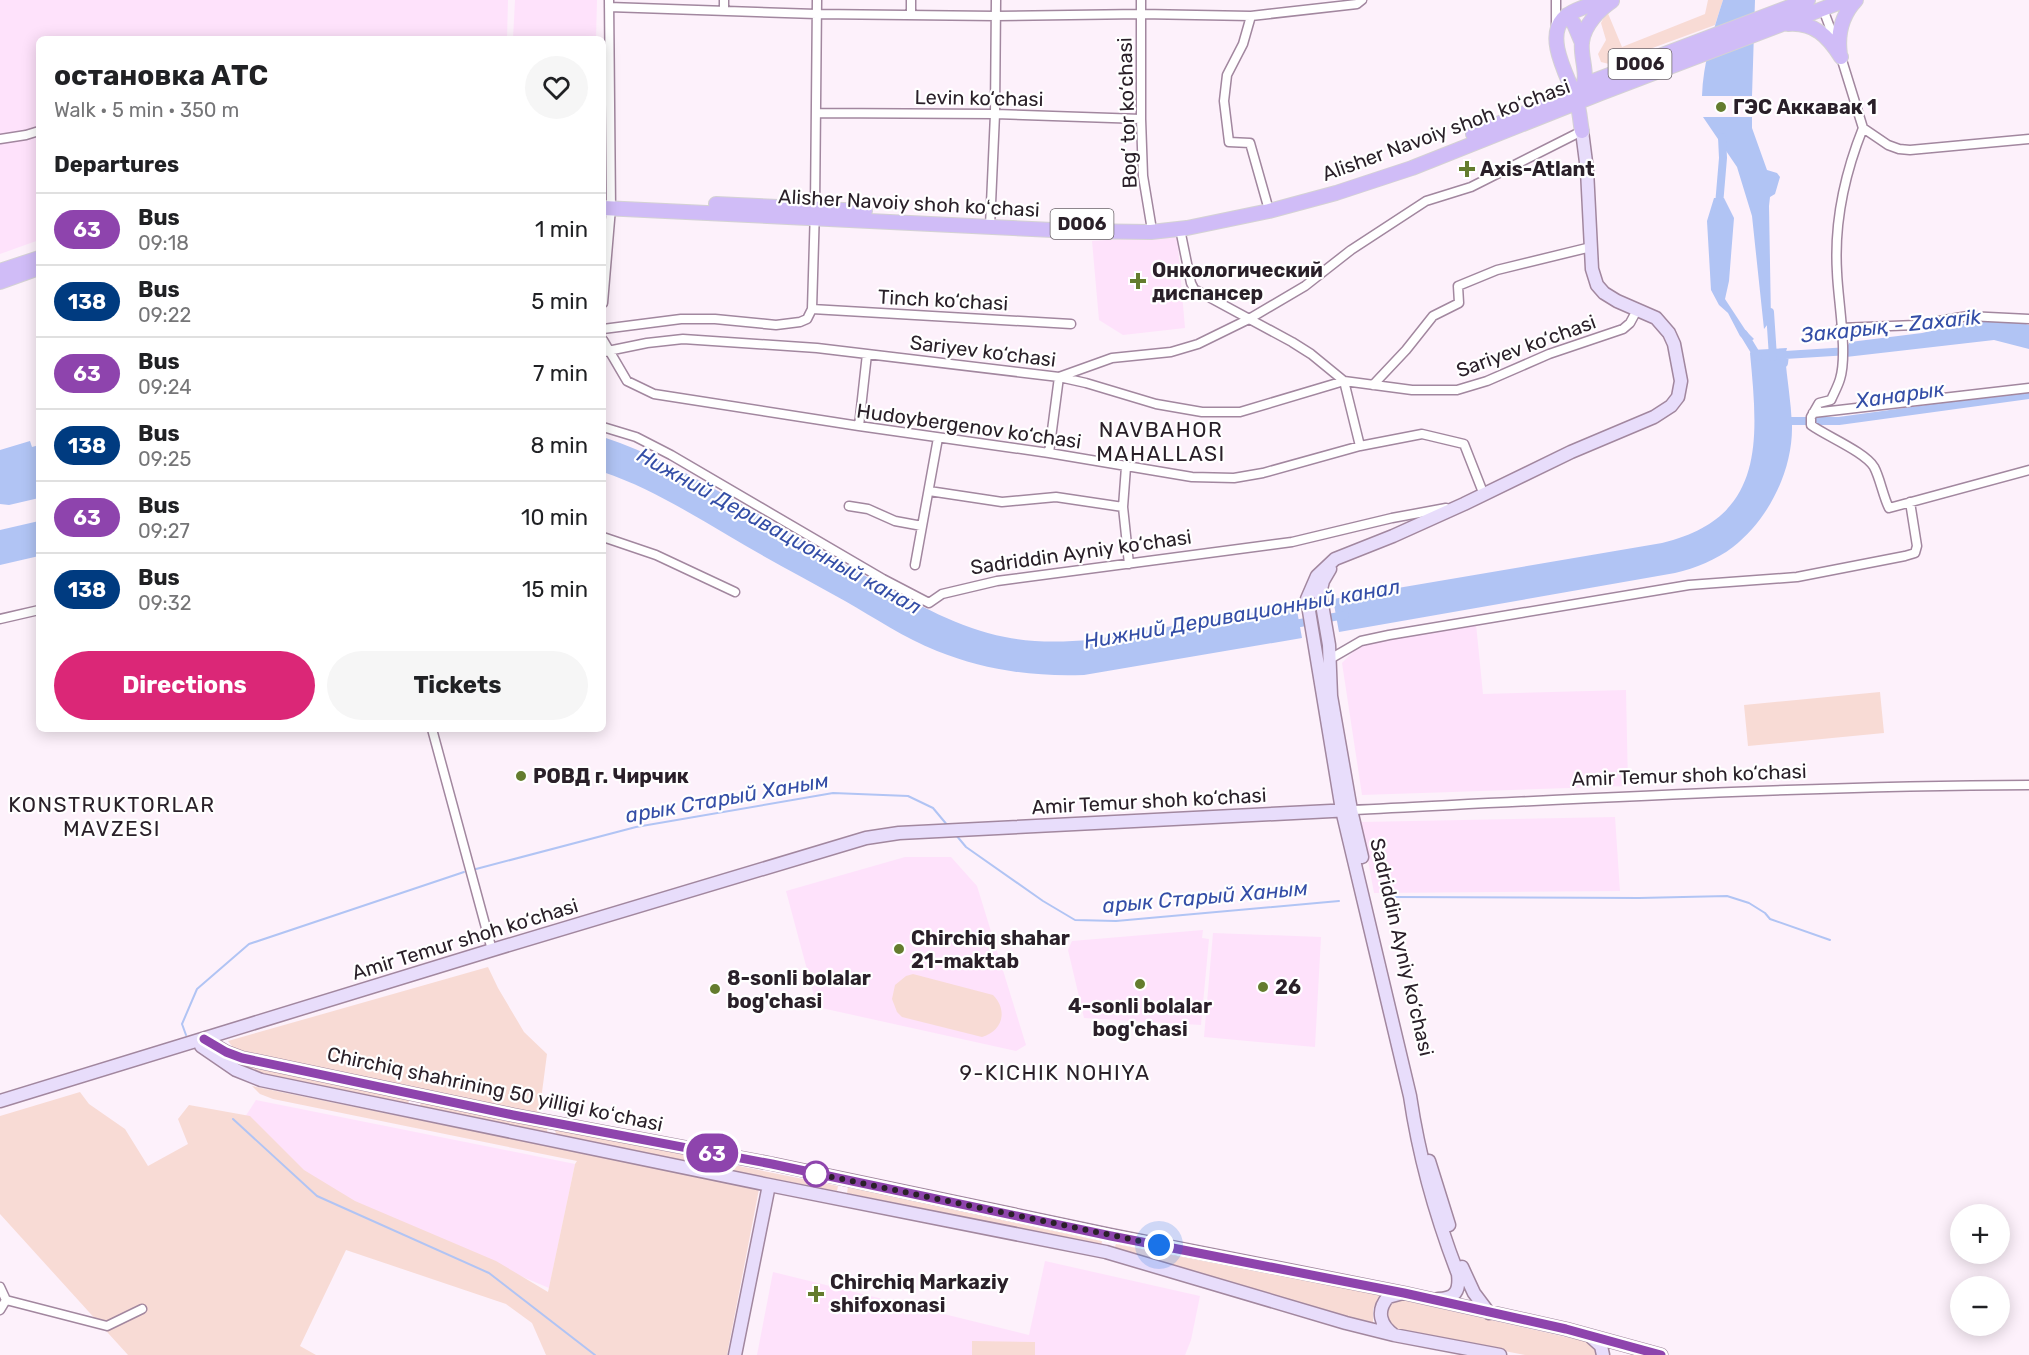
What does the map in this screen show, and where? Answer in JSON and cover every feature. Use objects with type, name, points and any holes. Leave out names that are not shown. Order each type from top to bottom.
[{"type":"main road","points":[[1582,131],[1569,116],[1544,110],[1557,91],[1562,68],[1556,34],[1560,23],[1568,15],[1605,0]]},
{"type":"main road","points":[[1562,68],[1569,76],[1576,78],[1582,73],[1592,20],[1614,0]]},
{"type":"main road","name":"D006","points":[[1772,23],[1808,0]]},
{"type":"main road","name":"D006","points":[[1685,54],[1821,4],[1846,0]]},
{"type":"main road","points":[[1841,57],[1839,45],[1842,24],[1856,0]]},
{"type":"main road","points":[[1568,15],[1574,24],[1584,53],[1587,109],[1582,131]]},
{"type":"main road","points":[[1772,23],[1794,23],[1814,27],[1828,38],[1841,57]]},
{"type":"main road","points":[[1584,53],[1599,67],[1623,70]]},
{"type":"main road","name":"Alisher Navoiy shoh koʻchasi","points":[[607,204],[990,223],[1092,232],[1151,232],[1180,229],[1269,211],[1412,168],[1586,91],[1685,54]]},
{"type":"main road","name":"Alisher Navoiy shoh koʻchasi","points":[[1586,91],[1623,70],[1685,54]]},
{"type":"main road","points":[[1562,68],[1586,91]]},
{"type":"main road","points":[[1582,131],[1586,91]]},
{"type":"main road","name":"Alisher Navoiy shoh koʻchasi","points":[[990,223],[1151,224],[1199,218],[1267,203],[1392,166],[1544,110]]},
{"type":"main road","name":"Sadriddin Ayniy ko‘chasi","points":[[1428,1299],[1444,1299],[1454,1295],[1459,1290],[1458,1274],[1426,1177],[1416,1138],[1410,1096],[1346,810],[1307,603],[1308,592],[1319,573],[1332,561],[1393,536],[1571,452],[1654,417],[1671,406],[1678,397],[1681,386],[1672,340],[1667,329],[1659,320],[1612,299],[1600,289],[1593,275],[1587,170],[1582,131]]},
{"type":"main road","points":[[0,271],[36,259]]},
{"type":"main road","points":[[0,282],[36,269]]},
{"type":"main road","name":"Sadriddin Ayniy ko‘chasi","points":[[1349,553],[1338,560],[1326,575],[1321,589],[1329,645],[1331,696],[1346,810],[1417,1095],[1429,1162],[1439,1187],[1463,1271],[1478,1300],[1489,1313]]},
{"type":"main road","name":"Amir Temur shoh ko‘chasi","points":[[0,1101],[866,838],[957,830],[1346,810]]},
{"type":"main road","name":"Chirchiq shahrining 50 yilligi koʻchasi","points":[[199,1040],[242,1058],[1111,1236],[1404,1293],[1581,1333],[1661,1355]]},
{"type":"main road","name":"Chirchiq shahrining 50 yilligi koʻchasi","points":[[199,1040],[236,1070],[254,1078],[769,1185],[1107,1252],[1346,1323],[1394,1335],[1500,1355]]},
{"type":"main road","points":[[412,1111],[416,1094]]},
{"type":"main road","points":[[549,1140],[553,1123]]},
{"type":"main road","points":[[697,1170],[700,1151]]},
{"type":"main road","points":[[840,1199],[844,1180]]},
{"type":"main road","points":[[735,1355],[769,1185]]},
{"type":"main road","points":[[1107,1252],[1111,1236]]},
{"type":"main road","points":[[1394,1335],[1383,1325],[1381,1311],[1389,1297],[1404,1293]]},
{"type":"main road","points":[[1581,1333],[1595,1340],[1602,1349],[1603,1355]]},
{"type":"main road","points":[[1453,1347],[1470,1355]]},
{"type":"street","points":[[724,0],[724,10]]},
{"type":"street","points":[[606,328],[681,319],[784,324],[807,319],[812,309],[817,0]]},
{"type":"street","points":[[911,0],[911,15]]},
{"type":"street","points":[[990,223],[995,114],[996,0]]},
{"type":"street","name":"Bog‘ tor ko‘chasi","points":[[1141,0],[1143,176],[1151,224]]},
{"type":"street","points":[[606,229],[609,3],[816,14],[1251,16],[1357,4],[1362,0]]},
{"type":"street","points":[[1555,2],[1568,15]]},
{"type":"street","points":[[1555,2],[1556,34]]},
{"type":"street","points":[[1821,4],[1841,57],[1863,128],[1888,145],[1910,150],[2029,139]]},
{"type":"street","points":[[1251,16],[1243,44],[1227,75],[1224,101],[1229,142],[1251,143],[1267,203]]},
{"type":"street","name":"Levin ko‘chasi","points":[[816,113],[995,114],[1141,119]]},
{"type":"street","points":[[1812,418],[1819,403],[1831,400],[1840,377],[1843,346],[1840,328],[1836,237],[1851,158],[1863,128]]},
{"type":"street","points":[[0,139],[36,131]]},
{"type":"street","points":[[1049,453],[1059,377],[1112,358],[1171,352],[1198,344],[1249,319],[1305,286],[1351,250],[1426,201],[1471,187],[1582,131]]},
{"type":"street","points":[[1180,229],[1194,290],[1270,329],[1311,354],[1344,381],[1360,446]]},
{"type":"street","points":[[1373,385],[1406,350],[1433,316],[1459,303],[1458,286],[1497,270],[1591,247]]},
{"type":"street","name":"Tinch ko‘chasi","points":[[812,309],[1071,324]]},
{"type":"street","name":"Sariyev ko‘chasi","points":[[607,352],[647,343],[684,339],[817,348],[1059,377],[1156,404],[1202,412],[1239,411],[1272,404],[1344,381],[1412,390],[1457,390],[1623,329],[1630,323],[1637,310]]},
{"type":"street","points":[[1840,328],[1916,325],[1968,316],[2029,320]]},
{"type":"street","name":"Hudoybergenov ko‘chasi","points":[[607,352],[627,381],[654,394],[1049,453],[1192,477],[1234,478],[1360,446],[1422,434],[1464,444],[1484,495]]},
{"type":"street","points":[[859,426],[867,354]]},
{"type":"street","points":[[1812,418],[2029,388]]},
{"type":"street","points":[[1812,418],[1820,432],[1845,445],[1873,466],[1889,508],[2029,470]]},
{"type":"street","name":"Sadriddin Ayniy ko‘chasi","points":[[606,428],[636,437],[671,455],[883,579],[929,603],[942,594],[997,581],[1292,542],[1392,518],[1464,504]]},
{"type":"street","points":[[915,565],[938,438]]},
{"type":"street","points":[[1126,467],[1123,507],[1129,564]]},
{"type":"street","points":[[929,491],[1002,502],[1056,497],[1123,507]]},
{"type":"street","points":[[1330,659],[1361,642],[1389,634],[1689,585],[1797,577],[1905,556],[1915,553],[1917,546],[1910,502]]},
{"type":"street","points":[[849,506],[868,509],[895,521],[922,526]]},
{"type":"street","points":[[606,538],[656,555],[735,592]]},
{"type":"street","points":[[0,619],[36,611]]},
{"type":"street","points":[[433,732],[492,950]]},
{"type":"street","name":"Amir Temur shoh ko‘chasi","points":[[1346,810],[1633,796],[1940,785],[2029,785]]},
{"type":"street","points":[[0,1287],[6,1300]]},
{"type":"street","points":[[6,1300],[107,1326],[142,1309]]},
{"type":"street","points":[[0,1310],[6,1300]]},
{"type":"shaded area","points":[[0,0],[508,0],[507,36],[36,36],[36,241],[0,254]]},
{"type":"shaded area","points":[[515,0],[597,0],[596,36],[513,36]]},
{"type":"shaded area","points":[[1708,0],[1723,0],[1715,25],[1609,64],[1601,62],[1598,54],[1606,40],[1601,23],[1607,11],[1622,47],[1705,14]]},
{"type":"shaded area","name":"Онкологический диспансер","points":[[1177,235],[1185,328],[1123,335],[1099,320],[1092,241]]},
{"type":"shaded area","points":[[1476,624],[1483,694],[1626,690],[1628,786],[1362,795],[1342,663],[1360,645]]},
{"type":"shaded area","points":[[1880,692],[1884,733],[1748,746],[1744,705]]},
{"type":"shaded area","points":[[1615,817],[1620,891],[1374,893],[1361,822]]},
{"type":"shaded area","name":"Chirchiq shahar 21-maktab","points":[[905,857],[951,857],[977,886],[1026,1045],[1016,1051],[817,1007],[786,891]]},
{"type":"shaded area","name":"4-sonli bolalar bog'chasi","points":[[1203,930],[1202,938],[1209,939],[1201,1025],[1084,1018],[1068,950],[1072,941]]},
{"type":"shaded area","name":"26","points":[[1213,933],[1321,937],[1315,1047],[1204,1037]]},
{"type":"shaded area","points":[[488,967],[524,1032],[547,1054],[539,1115],[234,1049],[228,1041]]},
{"type":"shaded area","points":[[913,974],[993,995],[1001,1007],[999,1025],[982,1037],[902,1017],[897,1012],[892,999],[895,985],[906,976]]},
{"type":"shaded area","points":[[246,1066],[407,1097],[409,1102],[406,1105],[250,1072]]},
{"type":"shaded area","points":[[252,1086],[759,1189],[727,1355],[546,1355],[532,1323],[506,1304],[346,1250],[300,1346],[316,1355],[128,1355],[0,1214],[0,1116],[80,1092],[89,1104],[125,1129],[148,1166],[188,1144],[178,1119],[189,1105],[250,1116],[304,1170],[355,1201],[496,1261],[548,1292],[577,1161],[273,1099],[260,1094]]},
{"type":"shaded area","points":[[256,1100],[575,1164],[549,1288],[319,1191],[245,1117]]},
{"type":"shaded area","points":[[423,1102],[548,1125],[547,1132],[421,1108],[420,1104]]},
{"type":"shaded area","points":[[558,1128],[694,1157],[692,1162],[557,1135],[555,1131]]},
{"type":"shaded area","points":[[704,1159],[838,1186],[837,1191],[703,1165]]},
{"type":"shaded area","points":[[848,1187],[1103,1238],[1101,1245],[847,1193]]},
{"type":"shaded area","points":[[1119,1242],[1380,1294],[1373,1309],[1373,1325],[1114,1249]]},
{"type":"shaded area","points":[[1045,1261],[1200,1296],[1191,1340],[1185,1355],[757,1355],[773,1272],[1029,1335]]},
{"type":"shaded area","points":[[1397,1300],[1588,1342],[1596,1347],[1597,1355],[1525,1355],[1396,1330],[1388,1315],[1390,1307]]},
{"type":"shaded area","points":[[972,1341],[1035,1342],[1035,1355],[972,1355]]},
{"type":"water","points":[[1723,0],[1755,0],[1752,96],[1702,96],[1706,60]]},
{"type":"water","points":[[1703,117],[1752,117],[1752,128],[1767,170],[1777,173],[1780,177],[1775,194],[1770,197],[1769,206],[1771,320],[1764,329],[1752,216],[1737,167]]},
{"type":"water","points":[[1714,198],[1724,198],[1734,218],[1729,281],[1725,299],[1754,339],[1748,343],[1740,336],[1728,313],[1719,305],[1711,290],[1707,221]]},
{"type":"water","points":[[1979,320],[2016,321],[2029,325],[2029,349],[1994,340],[1846,357],[1844,351],[1850,342],[1922,333]]},
{"type":"water","points":[[1787,348],[1785,356],[1792,425],[1788,459],[1783,476],[1768,508],[1758,522],[1746,536],[1720,556],[1691,569],[1675,573],[1339,632],[1333,599],[1662,543],[1696,531],[1721,515],[1738,495],[1748,471],[1753,444],[1754,415],[1750,353],[1752,350]]},
{"type":"water","points":[[606,438],[654,457],[686,473],[923,607],[988,633],[1037,641],[1091,640],[1296,605],[1302,638],[1084,675],[1046,675],[1009,671],[973,663],[937,651],[890,628],[636,485],[606,473]]},
{"type":"water","points":[[30,441],[32,447],[36,446],[36,499],[9,505],[0,504],[0,450]]},
{"type":"water","points":[[36,522],[36,557],[0,565],[0,530]]},
{"type":"waterway","name":"Нижний Деривационный канал","points":[[1719,205],[1723,158],[1722,137]]},
{"type":"waterway","name":"Нижний Деривационный канал","points":[[1770,312],[1773,357]]},
{"type":"waterway","name":"Нижний Деривационный канал","points":[[1744,334],[1758,357]]},
{"type":"waterway","name":"Закарық - Zaxarik","points":[[1784,363],[1785,355],[1849,351]]},
{"type":"waterway","name":"Ханарык","points":[[1782,421],[1839,421],[2029,395]]},
{"type":"waterway","name":"Нижний Деривационный канал","points":[[1289,625],[1345,615]]},
{"type":"waterway","name":"арык Старый Ханым","points":[[476,869],[636,827],[833,793],[908,796],[933,808],[948,826]]},
{"type":"waterway","name":"арык Старый Ханым","points":[[956,835],[966,847],[1043,901],[1075,920],[1116,921],[1339,901]]},
{"type":"waterway","name":"арык Старый Ханым","points":[[186,1035],[182,1024],[197,989],[249,944],[464,872]]},
{"type":"waterway","name":"арык Старый Ханым","points":[[1391,897],[1727,896],[1749,903],[1770,919],[1830,940]]},
{"type":"waterway","name":"арык Старый Ханым","points":[[233,1119],[317,1196],[489,1273],[595,1355]]},
{"type":"bus line","name":"63","points":[[204,1039],[242,1058],[513,1115],[772,1164],[1111,1236],[1404,1293],[1566,1329],[1661,1355]]},
{"type":"place","name":"ГЭС Аккавак 1","points":[[1721,107]]},
{"type":"place","name":"Axis-Atlant","points":[[1467,169]]},
{"type":"place","name":"Онкологический диспансер","points":[[1138,281]]},
{"type":"place","name":"РОВД г. Чирчик","points":[[521,776]]},
{"type":"place","name":"Chirchiq shahar 21-maktab","points":[[899,949]]},
{"type":"place","name":"4-sonli bolalar bog'chasi","points":[[1140,984]]},
{"type":"place","name":"26","points":[[1263,987]]},
{"type":"place","name":"8-sonli bolalar bog'chasi","points":[[715,989]]},
{"type":"place","name":"Chirchiq Markaziy shifoxonasi","points":[[816,1294]]},
{"type":"district","name":"NAVBAHOR MAHALLASI","points":[[1161,442]]},
{"type":"district","name":"KONSTRUKTORLAR MAVZESI","points":[[112,817]]},
{"type":"district","name":"9-KICHIK NOHIYA","points":[[1055,1073]]},
{"type":"route","points":[[816,1174],[808,1172],[1159,1245]]}]
